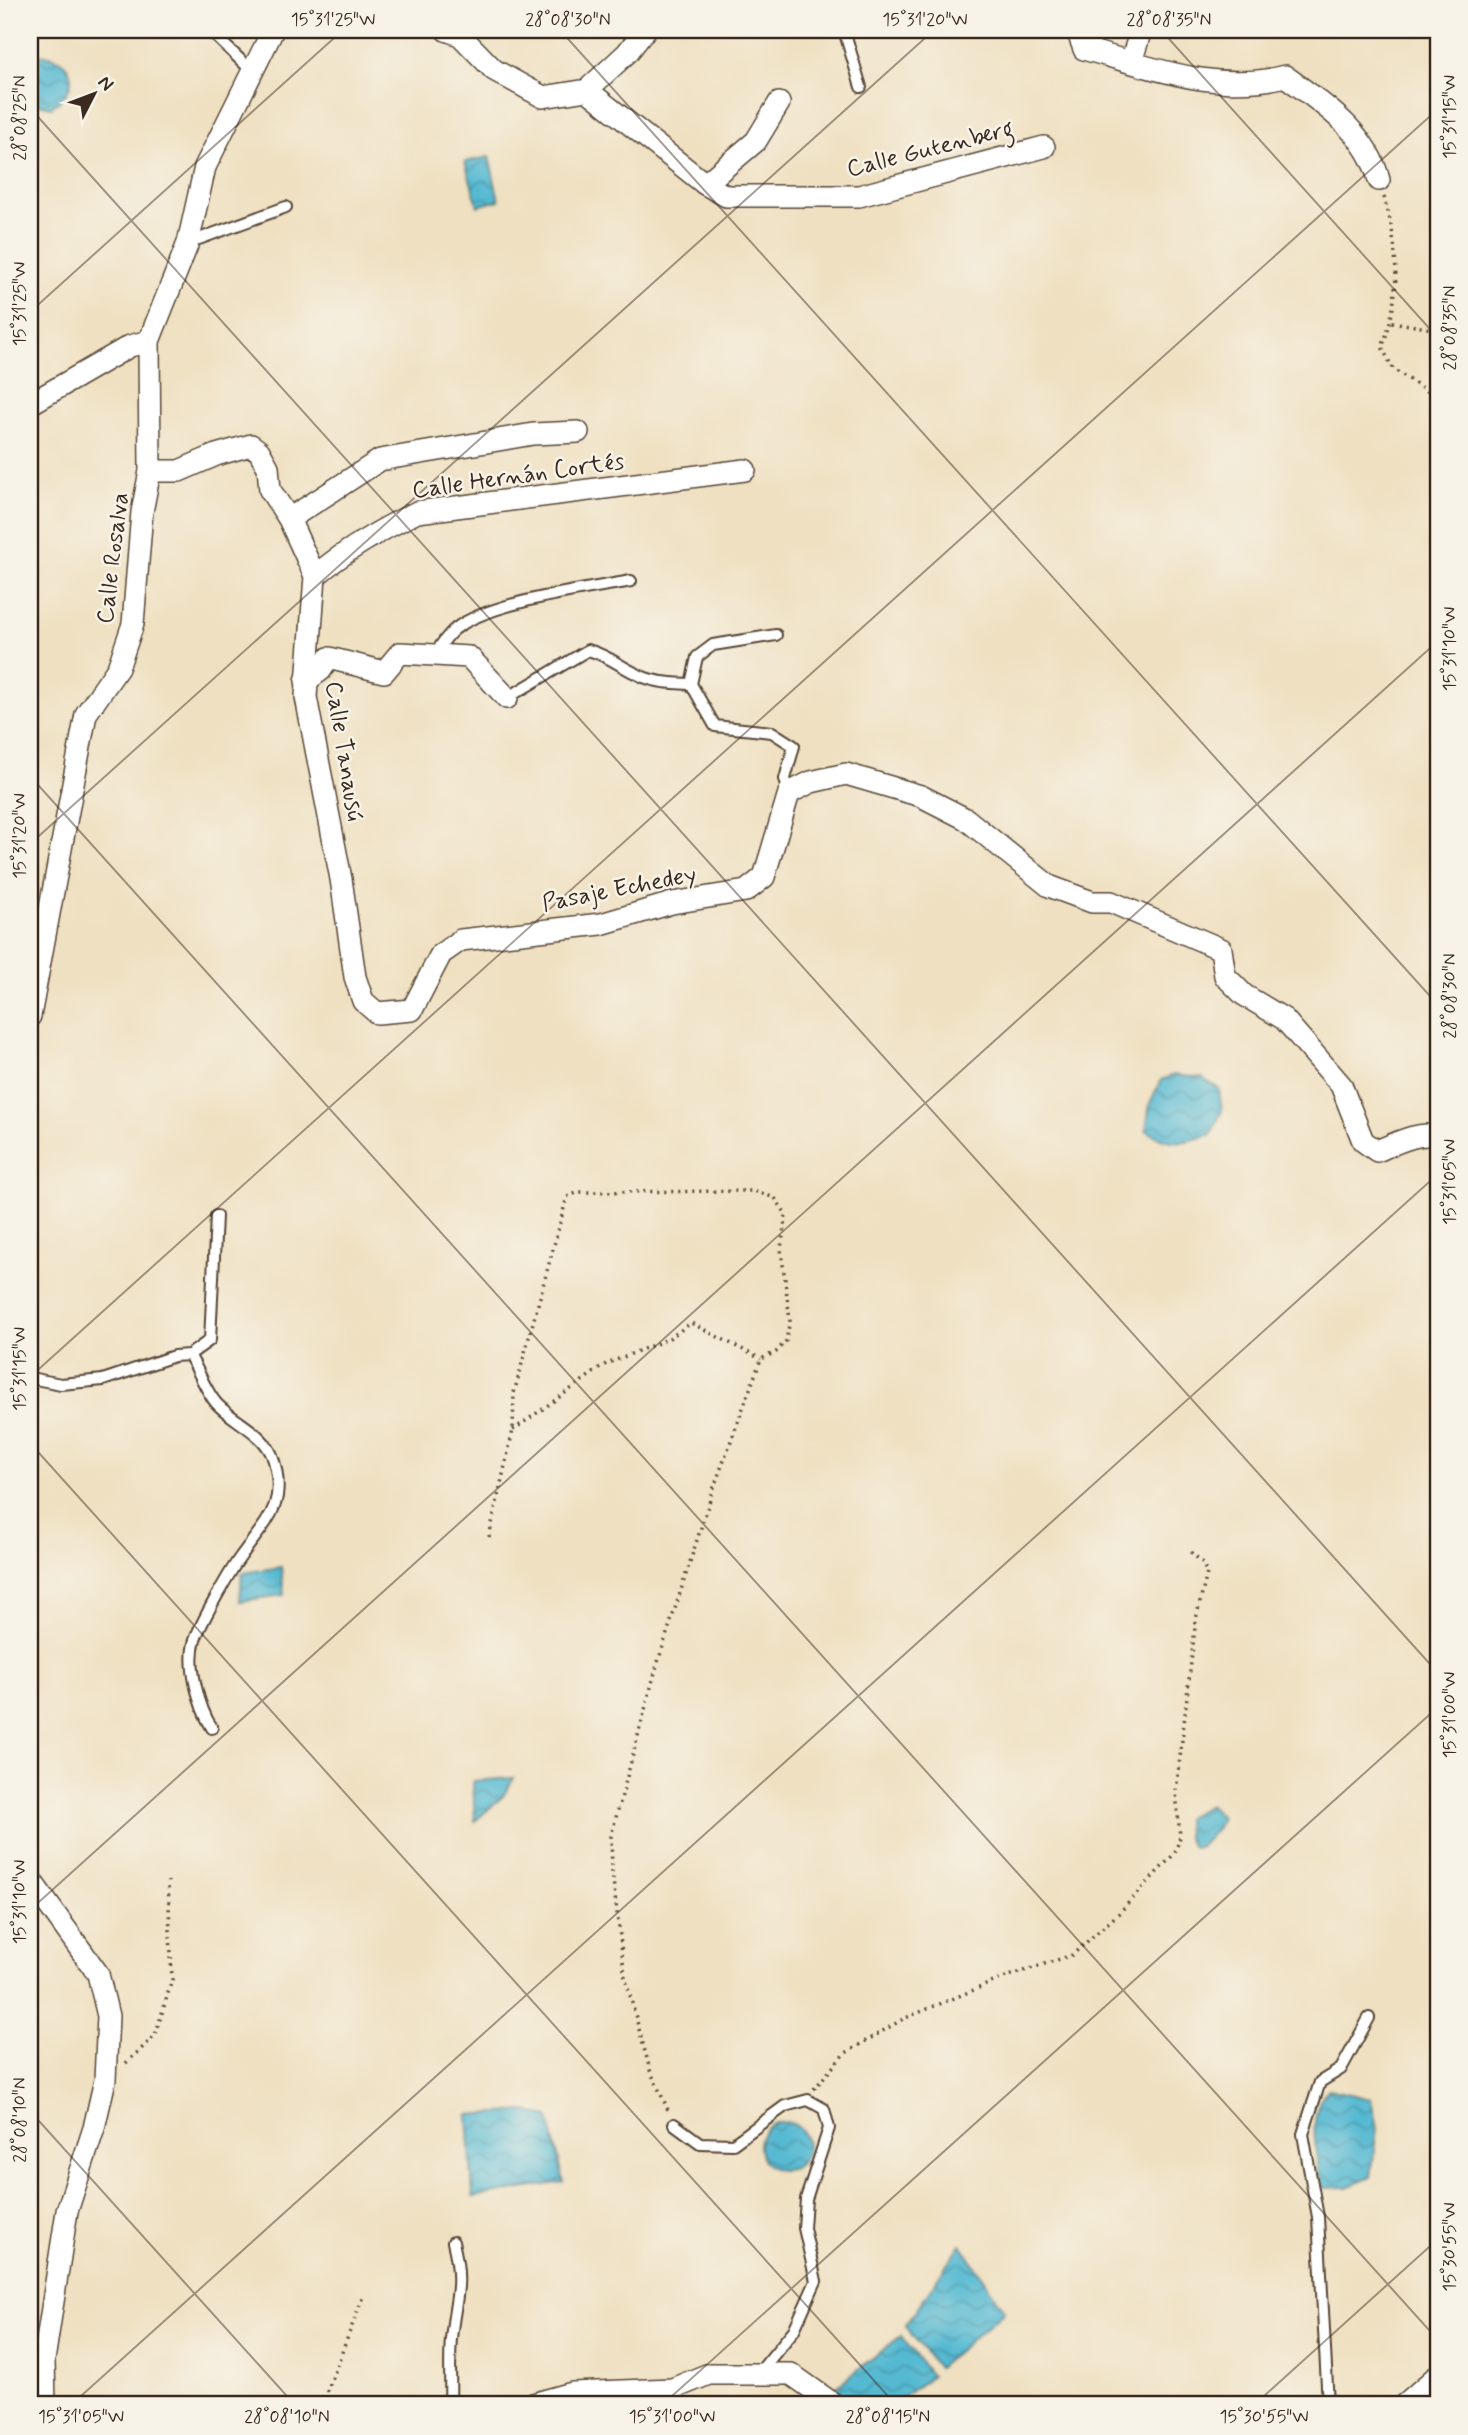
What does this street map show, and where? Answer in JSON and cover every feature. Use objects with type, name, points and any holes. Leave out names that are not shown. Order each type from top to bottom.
[{"type":"street","points":[[30,404],[130,346],[149,341],[188,243],[205,167],[251,69],[273,30]]},
{"type":"street","points":[[446,30],[460,35],[494,70],[543,97],[587,90],[628,53],[645,30]]},
{"type":"street","points":[[1077,30],[1084,49],[1180,76],[1260,83],[1285,76],[1338,115],[1373,158],[1379,180]]},
{"type":"street","points":[[1131,62],[1141,30]]},
{"type":"street","points":[[587,90],[705,184],[756,141],[779,103]]},
{"type":"street","name":"Calle Gutenberg","points":[[705,184],[726,196],[859,196],[1044,147]]},
{"type":"street","name":"Calle Rosalva","points":[[30,1016],[86,714],[118,668],[133,624],[142,512],[149,471],[149,341]]},
{"type":"street","points":[[289,519],[380,460],[533,434],[578,432]]},
{"type":"street","name":"Calle Tanausú","points":[[149,471],[179,471],[216,455],[251,445],[259,451],[268,467],[270,490],[289,519],[315,576],[306,697],[341,879],[355,977],[363,1001],[377,1013],[412,1010],[441,954],[461,940]]},
{"type":"street","name":"Calle Hernán Cortés","points":[[315,576],[350,548],[418,512],[745,470]]},
{"type":"street","points":[[306,681],[321,670],[329,658],[384,672],[400,653],[434,654],[469,657],[507,698]]},
{"type":"street","points":[[789,793],[811,782],[846,774],[921,796],[966,820],[1049,886],[1092,902],[1111,902],[1221,949],[1225,976],[1244,995],[1284,1019],[1341,1085],[1363,1140],[1377,1151],[1400,1141],[1431,1134],[1438,1137]]},
{"type":"street","name":"Pasaje Echedey","points":[[461,940],[601,924],[672,903],[746,891],[764,877],[789,793]]},
{"type":"street","points":[[30,1879],[98,1974],[108,2016],[105,2080],[94,2128],[67,2211],[44,2360],[45,2405]]},
{"type":"street","points":[[529,2405],[572,2393],[672,2389],[709,2374],[791,2374],[835,2405]]},
{"type":"street","points":[[1404,2405],[1438,2375]]},
{"type":"lane","points":[[209,30],[251,69]]},
{"type":"lane","points":[[844,30],[861,87]]},
{"type":"lane","points":[[188,243],[286,207]]},
{"type":"lane","points":[[434,654],[454,629],[470,620],[527,601],[631,581]]},
{"type":"lane","points":[[776,635],[713,645],[697,657],[691,684],[715,726],[772,732],[794,746],[785,779],[789,793]]},
{"type":"lane","points":[[507,698],[588,650],[610,656],[638,675],[664,682],[691,684]]},
{"type":"lane","points":[[30,1378],[61,1384],[103,1380],[174,1356],[188,1355],[210,1340],[216,1216]]},
{"type":"lane","points":[[188,1355],[216,1404],[266,1443],[274,1460],[279,1494],[269,1522],[240,1557],[194,1642],[195,1674],[201,1710],[212,1727]]},
{"type":"lane","points":[[1328,2405],[1318,2217],[1303,2134],[1320,2082],[1341,2069],[1369,2018]]},
{"type":"lane","points":[[674,2124],[700,2143],[733,2144],[785,2106],[808,2099],[824,2109],[829,2127],[806,2199],[804,2228],[816,2281],[794,2330],[758,2374]]},
{"type":"lane","points":[[450,2405],[451,2338],[460,2297],[459,2268],[453,2242]]},
{"type":"path","points":[[1379,180],[1397,270],[1392,322],[1382,347],[1393,369],[1438,398]]},
{"type":"path","points":[[1392,322],[1438,330]]},
{"type":"path","points":[[489,1537],[513,1430],[514,1393],[567,1197],[579,1192],[754,1191],[775,1198],[786,1214],[781,1249],[790,1320],[786,1341],[776,1352],[761,1359],[713,1490],[665,1640],[611,1836],[612,1872],[625,1977],[650,2070],[674,2124]]},
{"type":"path","points":[[513,1430],[606,1364],[668,1339],[691,1323],[761,1359]]},
{"type":"path","points":[[808,2099],[822,2077],[844,2054],[903,2019],[1003,1978],[1072,1955],[1118,1914],[1175,1853],[1180,1837],[1176,1792],[1196,1619],[1208,1573],[1202,1562],[1187,1549]]},
{"type":"path","points":[[105,2080],[155,2036],[161,2021],[172,1980],[168,1881]]},
{"type":"path","points":[[322,2405],[364,2294]]},
{"type":"water","points":[[38,54],[60,61],[70,74],[68,91],[51,107],[30,102],[30,59]]},
{"type":"water","points":[[489,157],[499,200],[478,206],[465,162]]},
{"type":"water","points":[[1173,1075],[1202,1078],[1219,1089],[1222,1111],[1211,1134],[1170,1141],[1146,1130],[1150,1103],[1161,1080]]},
{"type":"water","points":[[281,1567],[284,1595],[240,1601],[242,1573]]},
{"type":"water","points":[[514,1778],[503,1796],[475,1821],[473,1781]]},
{"type":"water","points":[[1209,1805],[1221,1817],[1217,1828],[1200,1846],[1192,1847],[1187,1837],[1186,1817]]},
{"type":"water","points":[[1329,2089],[1371,2099],[1377,2128],[1371,2177],[1347,2187],[1322,2188],[1315,2122],[1317,2109]]},
{"type":"water","points":[[526,2111],[549,2117],[564,2182],[473,2197],[468,2115]]},
{"type":"water","points":[[783,2122],[800,2129],[807,2146],[800,2163],[783,2170],[766,2163],[759,2146],[766,2129]]},
{"type":"water","points":[[961,2244],[1004,2311],[938,2368],[905,2326]]},
{"type":"water","points":[[901,2336],[931,2376],[905,2395],[884,2405],[862,2404],[832,2390]]}]
